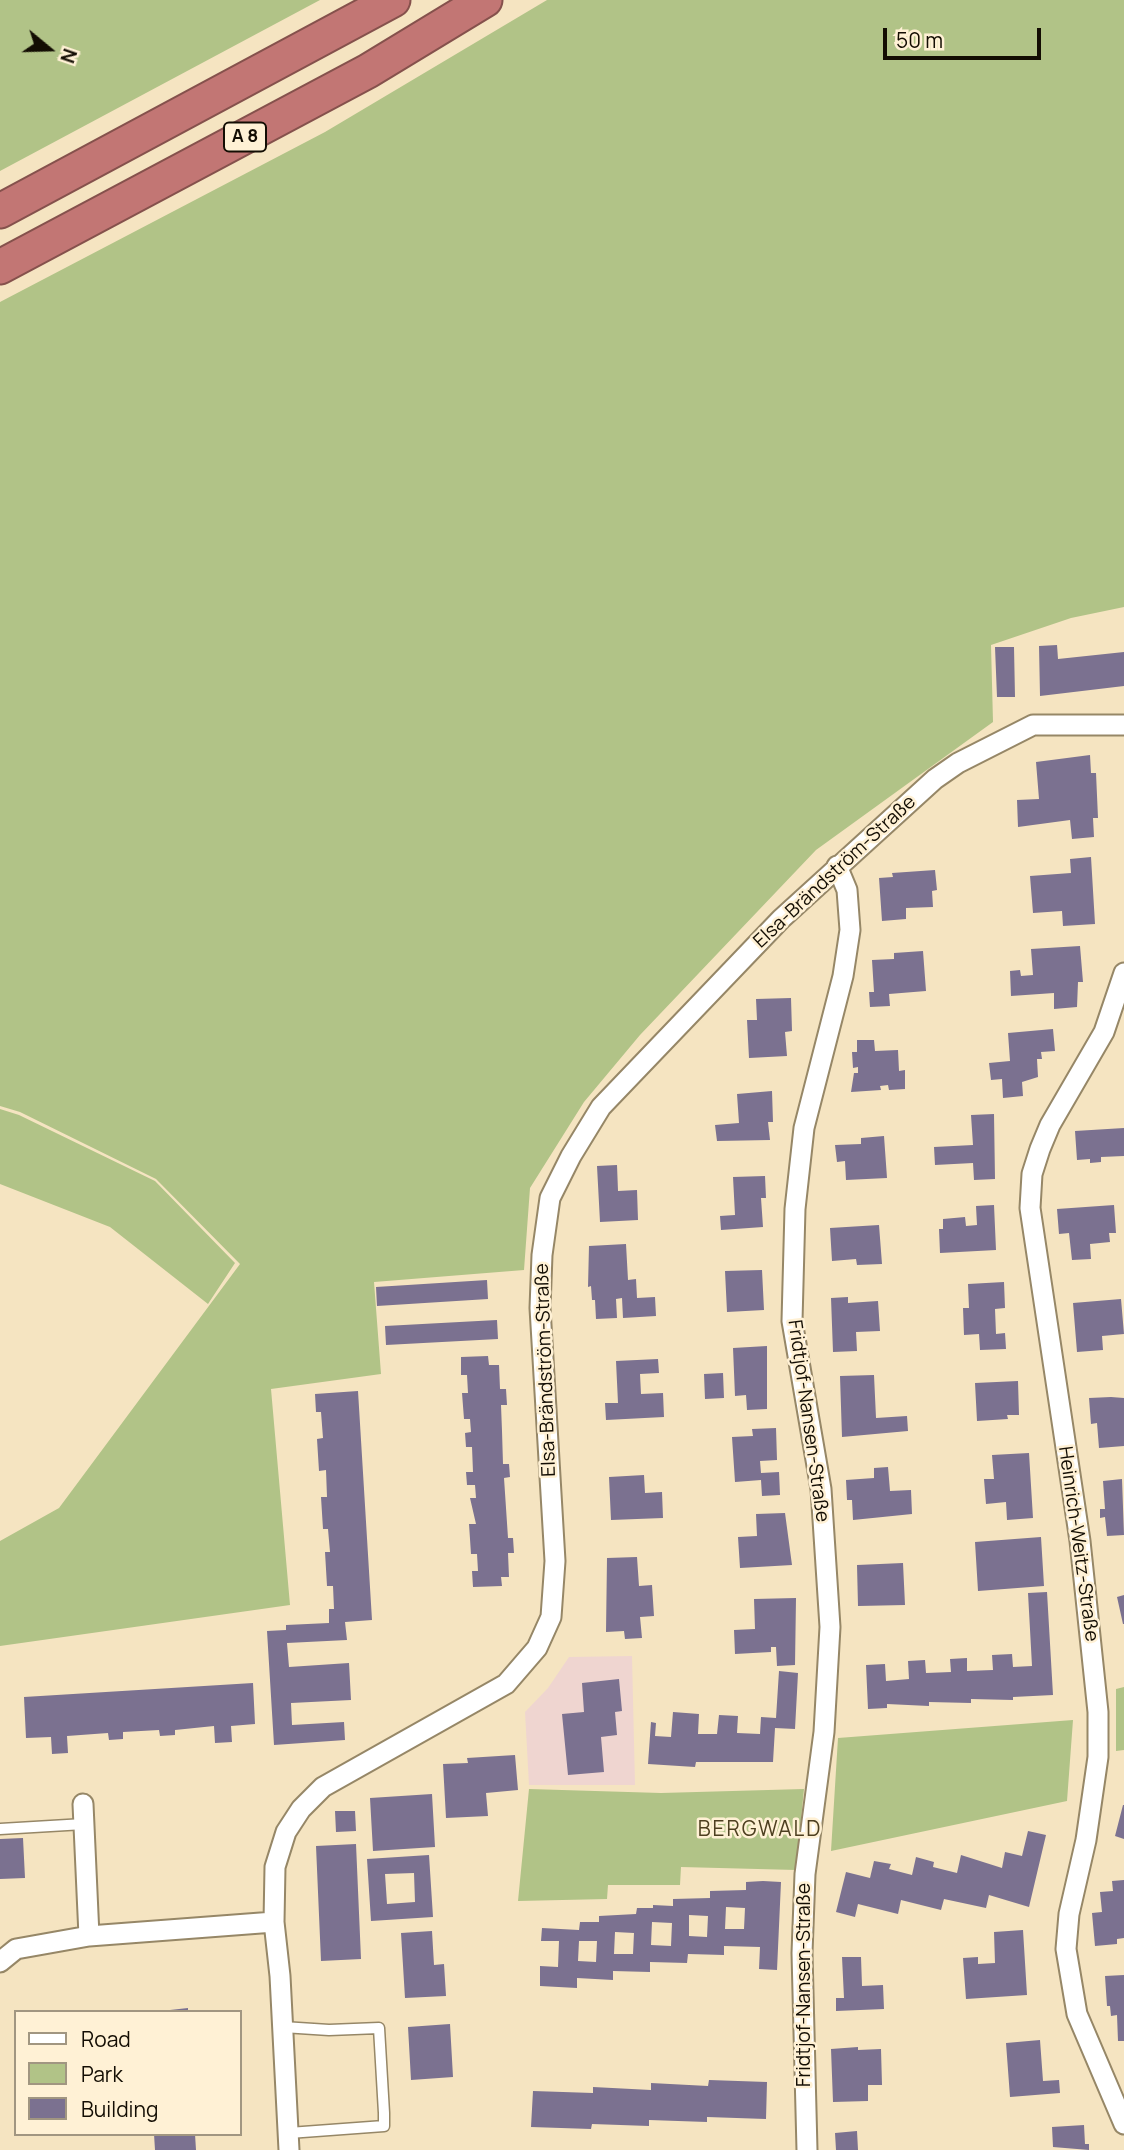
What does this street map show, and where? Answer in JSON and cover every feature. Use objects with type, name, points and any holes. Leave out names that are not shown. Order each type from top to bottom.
[{"type":"highway","name":"A 8","points":[[0,211],[393,0]]},
{"type":"highway","name":"A 8","points":[[0,267],[368,71],[485,0]]},
{"type":"street","name":"Elsa-Brändström-Straße","points":[[289,2142],[274,1922],[275,1867],[286,1832],[301,1809],[323,1787],[506,1684],[537,1648],[551,1617],[555,1561],[540,1308],[544,1230],[550,1198],[601,1107],[781,919],[935,779],[994,743],[1032,725],[1124,725]]},
{"type":"street","name":"Fridtjof-Nansen-Straße","points":[[807,2150],[802,1953],[805,1885],[824,1732],[830,1627],[821,1489],[792,1308],[795,1209],[804,1128],[843,976],[850,929],[847,890],[837,866]]},
{"type":"street","name":"Heinrich-Weitz-Straße","points":[[1124,973],[1104,1032],[1049,1125],[1032,1174],[1030,1208],[1083,1567],[1098,1712],[1098,1757],[1086,1840],[1069,1914],[1066,1950],[1077,2014],[1124,2124]]},
{"type":"street","points":[[82,1804],[89,1936]]},
{"type":"street","points":[[0,1962],[16,1949],[89,1936],[274,1922]]},
{"type":"lane","points":[[0,1829],[84,1824]]},
{"type":"lane","points":[[283,2027],[329,2030],[379,2028],[384,2113],[384,2126],[289,2142]]},
{"type":"shaded area","points":[[632,1656],[635,1785],[529,1785],[525,1712],[548,1688],[569,1657]]},
{"type":"green space","points":[[0,0],[320,0],[0,171]]},
{"type":"green space","points":[[547,0],[1124,0],[1124,607],[1071,618],[991,645],[993,722],[816,850],[640,1035],[584,1102],[530,1188],[524,1270],[374,1282],[381,1374],[271,1389],[290,1605],[0,1646],[0,1541],[59,1508],[240,1264],[156,1179],[20,1112],[0,1106],[0,302],[325,132]]},
{"type":"green space","points":[[0,1109],[19,1115],[155,1181],[235,1263],[208,1304],[110,1227],[0,1184]]},
{"type":"green space","points":[[1124,1687],[1124,1750],[1116,1751],[1116,1689]]},
{"type":"green space","points":[[1073,1720],[1067,1801],[831,1851],[838,1738]]},
{"type":"green space","points":[[529,1789],[661,1793],[804,1789],[796,1870],[681,1867],[680,1885],[608,1885],[607,1899],[518,1901]]},
{"type":"building","points":[[1057,645],[1058,659],[1124,652],[1124,686],[1040,696],[1039,646]]},
{"type":"building","points":[[995,647],[1014,647],[1015,697],[997,697]]},
{"type":"building","points":[[1090,755],[1091,773],[1096,773],[1098,818],[1093,818],[1094,837],[1072,839],[1070,820],[1018,827],[1017,800],[1039,799],[1036,762]]},
{"type":"building","points":[[1091,857],[1095,924],[1063,926],[1062,911],[1033,913],[1030,876],[1071,873],[1070,859]]},
{"type":"building","points":[[935,870],[937,890],[932,891],[933,907],[906,908],[906,919],[882,921],[879,878],[893,877],[892,873]]},
{"type":"building","points":[[1080,946],[1083,982],[1078,982],[1077,1007],[1054,1009],[1054,993],[1011,996],[1010,971],[1020,970],[1021,976],[1033,975],[1031,949]]},
{"type":"building","points":[[923,951],[926,991],[889,994],[890,1006],[870,1007],[869,992],[874,992],[872,960],[894,959],[894,953]]},
{"type":"building","points":[[791,998],[792,1031],[785,1032],[787,1056],[749,1058],[747,1020],[757,1020],[756,999]]},
{"type":"building","points":[[1053,1029],[1055,1051],[1041,1052],[1042,1059],[1037,1059],[1038,1077],[1022,1082],[1023,1096],[1003,1098],[1002,1079],[991,1080],[989,1063],[1010,1061],[1008,1033]]},
{"type":"building","points":[[857,1040],[874,1040],[875,1051],[898,1050],[899,1071],[905,1070],[905,1089],[889,1090],[888,1085],[880,1086],[881,1090],[851,1092],[854,1073],[858,1073],[858,1067],[853,1068],[852,1052],[857,1052]]},
{"type":"building","points":[[772,1091],[773,1122],[768,1122],[770,1140],[717,1141],[715,1125],[739,1123],[737,1094]]},
{"type":"building","points":[[994,1114],[995,1179],[974,1180],[973,1163],[935,1165],[934,1147],[973,1145],[971,1115]]},
{"type":"building","points":[[1124,1128],[1124,1156],[1101,1157],[1101,1162],[1090,1163],[1090,1159],[1077,1160],[1075,1131]]},
{"type":"building","points":[[884,1136],[887,1178],[846,1180],[845,1161],[837,1162],[835,1145],[861,1144],[861,1138]]},
{"type":"building","points":[[617,1165],[618,1191],[637,1190],[638,1220],[600,1222],[597,1166]]},
{"type":"building","points":[[765,1176],[766,1198],[761,1198],[763,1227],[721,1230],[720,1216],[735,1215],[733,1177]]},
{"type":"building","points":[[994,1205],[996,1250],[940,1253],[939,1229],[943,1229],[943,1219],[965,1217],[966,1226],[977,1225],[976,1206]]},
{"type":"building","points":[[1114,1205],[1116,1233],[1109,1233],[1110,1242],[1090,1244],[1091,1259],[1072,1260],[1069,1233],[1059,1234],[1057,1209]]},
{"type":"building","points":[[879,1225],[882,1264],[857,1265],[856,1259],[832,1261],[830,1228]]},
{"type":"building","points":[[626,1244],[628,1280],[636,1279],[637,1298],[655,1297],[656,1316],[623,1318],[622,1298],[616,1299],[617,1318],[596,1319],[595,1300],[592,1300],[591,1286],[588,1287],[589,1246]]},
{"type":"building","points":[[762,1270],[764,1310],[727,1312],[725,1271]]},
{"type":"building","points":[[487,1280],[488,1299],[377,1306],[376,1287]]},
{"type":"building","points":[[1004,1282],[1005,1308],[995,1309],[996,1334],[1005,1333],[1006,1349],[980,1350],[979,1334],[964,1335],[963,1308],[969,1308],[968,1284]]},
{"type":"building","points":[[848,1297],[848,1303],[878,1301],[880,1331],[856,1332],[857,1351],[833,1352],[831,1298]]},
{"type":"building","points":[[1121,1299],[1124,1334],[1102,1336],[1103,1350],[1077,1352],[1073,1303]]},
{"type":"building","points":[[497,1320],[498,1339],[386,1345],[385,1326]]},
{"type":"building","points":[[767,1346],[767,1409],[747,1410],[746,1395],[735,1396],[733,1348]]},
{"type":"building","points":[[488,1356],[489,1365],[499,1365],[500,1389],[506,1389],[507,1405],[501,1405],[503,1464],[509,1464],[510,1477],[504,1478],[508,1538],[513,1538],[514,1553],[508,1553],[509,1577],[501,1577],[502,1586],[473,1587],[472,1571],[478,1571],[477,1554],[471,1554],[469,1524],[476,1524],[470,1498],[476,1498],[475,1485],[467,1485],[466,1472],[473,1472],[472,1447],[466,1447],[465,1433],[471,1432],[470,1419],[464,1419],[462,1393],[468,1393],[467,1375],[461,1375],[461,1357]]},
{"type":"building","points":[[658,1359],[659,1373],[640,1374],[641,1394],[663,1393],[664,1417],[606,1420],[605,1403],[618,1403],[616,1361]]},
{"type":"building","points":[[723,1373],[724,1398],[705,1399],[704,1374]]},
{"type":"building","points":[[874,1375],[876,1418],[907,1416],[908,1431],[842,1437],[840,1376]]},
{"type":"building","points":[[1018,1381],[1019,1415],[1007,1415],[1008,1419],[977,1421],[975,1383]]},
{"type":"building","points":[[358,1391],[372,1620],[345,1622],[347,1640],[287,1643],[289,1667],[349,1663],[351,1700],[291,1703],[292,1725],[344,1722],[345,1740],[274,1745],[267,1631],[286,1630],[286,1625],[329,1623],[329,1609],[334,1609],[333,1586],[327,1586],[325,1552],[330,1552],[328,1529],[323,1529],[321,1497],[327,1497],[326,1470],[319,1471],[317,1439],[323,1438],[321,1412],[316,1412],[315,1394]]},
{"type":"building","points":[[1089,1398],[1124,1398],[1124,1446],[1099,1448],[1097,1423],[1091,1424]]},
{"type":"building","points":[[776,1428],[777,1460],[760,1461],[761,1473],[779,1472],[780,1495],[762,1496],[761,1480],[735,1482],[732,1437],[753,1436],[752,1429]]},
{"type":"building","points":[[1029,1453],[1033,1518],[1007,1520],[1006,1502],[986,1504],[984,1479],[994,1479],[992,1455]]},
{"type":"building","points":[[888,1467],[890,1491],[911,1490],[912,1514],[853,1520],[852,1500],[847,1500],[846,1480],[874,1478],[874,1468]]},
{"type":"building","points":[[644,1475],[645,1493],[662,1492],[663,1518],[611,1520],[609,1477]]},
{"type":"building","points":[[1122,1479],[1124,1535],[1107,1536],[1105,1517],[1100,1518],[1100,1509],[1105,1509],[1103,1481]]},
{"type":"building","points":[[785,1513],[792,1565],[740,1568],[738,1537],[757,1536],[756,1514]]},
{"type":"building","points":[[1041,1537],[1044,1586],[978,1591],[975,1542]]},
{"type":"building","points":[[637,1557],[639,1586],[652,1585],[654,1616],[640,1617],[642,1638],[625,1639],[624,1631],[606,1632],[607,1558]]},
{"type":"building","points":[[903,1563],[905,1605],[858,1606],[857,1565]]},
{"type":"building","points":[[1047,1592],[1053,1695],[1013,1697],[1013,1700],[971,1699],[971,1703],[929,1702],[929,1706],[887,1704],[887,1708],[868,1709],[866,1665],[885,1664],[886,1681],[909,1679],[908,1661],[925,1660],[926,1673],[951,1672],[950,1659],[967,1658],[967,1671],[993,1670],[992,1655],[1012,1654],[1013,1667],[1032,1666],[1028,1593]]},
{"type":"building","points":[[1124,1595],[1124,1624],[1123,1624],[1117,1597]]},
{"type":"building","points":[[796,1598],[795,1665],[777,1666],[776,1647],[771,1647],[771,1652],[735,1654],[734,1630],[755,1629],[754,1599]]},
{"type":"building","points":[[779,1671],[798,1673],[795,1729],[775,1728],[773,1762],[696,1762],[695,1767],[648,1764],[651,1722],[656,1723],[655,1736],[671,1737],[673,1712],[699,1714],[698,1734],[717,1734],[719,1715],[738,1716],[737,1733],[760,1734],[761,1717],[776,1718]]},
{"type":"building","points":[[619,1679],[622,1711],[615,1712],[617,1735],[601,1737],[604,1772],[568,1775],[562,1714],[584,1712],[582,1683]]},
{"type":"building","points":[[253,1683],[255,1724],[231,1726],[232,1742],[215,1743],[214,1726],[175,1730],[175,1735],[160,1736],[159,1730],[123,1732],[123,1739],[109,1740],[108,1733],[67,1736],[68,1753],[52,1754],[51,1737],[26,1738],[24,1697]]},
{"type":"building","points":[[515,1755],[518,1790],[486,1793],[488,1816],[446,1818],[443,1764],[468,1763],[467,1758]]},
{"type":"building","points":[[432,1794],[435,1847],[373,1851],[370,1798]]},
{"type":"building","points":[[1124,1805],[1124,1839],[1115,1836]]},
{"type":"building","points":[[335,1811],[355,1811],[356,1831],[336,1832]]},
{"type":"building","points":[[1028,1831],[1046,1835],[1029,1907],[989,1895],[986,1908],[944,1899],[941,1910],[901,1900],[898,1914],[858,1904],[855,1917],[836,1912],[846,1872],[870,1878],[874,1861],[891,1864],[889,1869],[912,1875],[916,1857],[934,1862],[933,1867],[957,1873],[961,1855],[1002,1868],[1005,1852],[1022,1856]]},
{"type":"building","points":[[23,1838],[25,1878],[0,1879],[0,1839]]},
{"type":"building","points":[[356,1844],[361,1959],[321,1961],[316,1846]]},
{"type":"building","points":[[429,1855],[433,1917],[371,1921],[367,1859]],"holes":[[[414,1873],[415,1902],[387,1904],[385,1874]]]},
{"type":"building","points":[[1124,1880],[1124,1938],[1117,1939],[1117,1944],[1095,1946],[1092,1913],[1102,1912],[1100,1892],[1113,1891],[1112,1881]]},
{"type":"building","points":[[746,1882],[781,1882],[777,1970],[759,1969],[760,1947],[724,1946],[724,1955],[688,1954],[687,1963],[650,1962],[650,1972],[613,1971],[613,1980],[577,1978],[577,1988],[540,1986],[540,1966],[558,1967],[559,1941],[541,1941],[542,1928],[579,1930],[580,1922],[599,1922],[599,1916],[636,1914],[637,1908],[653,1908],[653,1905],[673,1906],[673,1899],[710,1898],[710,1891],[746,1890]],"holes":[[[726,1907],[745,1908],[744,1929],[725,1929]],[[689,1915],[708,1916],[707,1937],[689,1936]],[[652,1922],[672,1923],[671,1946],[651,1945]],[[615,1932],[634,1933],[633,1954],[614,1954]],[[579,1941],[597,1941],[596,1962],[578,1961]]]},
{"type":"building","points":[[1023,1930],[1027,1995],[966,1999],[963,1958],[978,1957],[978,1964],[995,1963],[994,1932]]},
{"type":"building","points":[[432,1931],[434,1965],[444,1964],[446,1996],[405,1998],[401,1933]]},
{"type":"building","points":[[842,1957],[861,1957],[862,1986],[883,1985],[884,2009],[836,2011],[836,1998],[844,1998]]},
{"type":"building","points":[[1124,1975],[1124,2041],[1118,2041],[1117,2015],[1111,2016],[1110,2006],[1107,2006],[1105,1976]]},
{"type":"building","points":[[450,2024],[453,2077],[411,2080],[408,2027]]},
{"type":"building","points":[[1040,2040],[1043,2081],[1059,2080],[1060,2093],[1010,2097],[1006,2043]]},
{"type":"building","points":[[858,2047],[858,2050],[881,2049],[882,2085],[868,2085],[868,2101],[833,2102],[831,2049]]},
{"type":"building","points":[[709,2080],[767,2082],[766,2119],[707,2117],[707,2122],[649,2120],[649,2126],[592,2124],[591,2129],[531,2127],[533,2091],[593,2093],[593,2087],[651,2090],[651,2083],[708,2086]]},
{"type":"building","points":[[1084,2125],[1085,2144],[1089,2144],[1089,2150],[1053,2147],[1052,2127]]},
{"type":"building","points":[[857,2131],[858,2150],[836,2150],[835,2133]]},
{"type":"building","points":[[154,2136],[195,2136],[196,2150],[155,2150]]},
{"type":"district","name":"BERGWALD","points":[[760,1830]]}]
